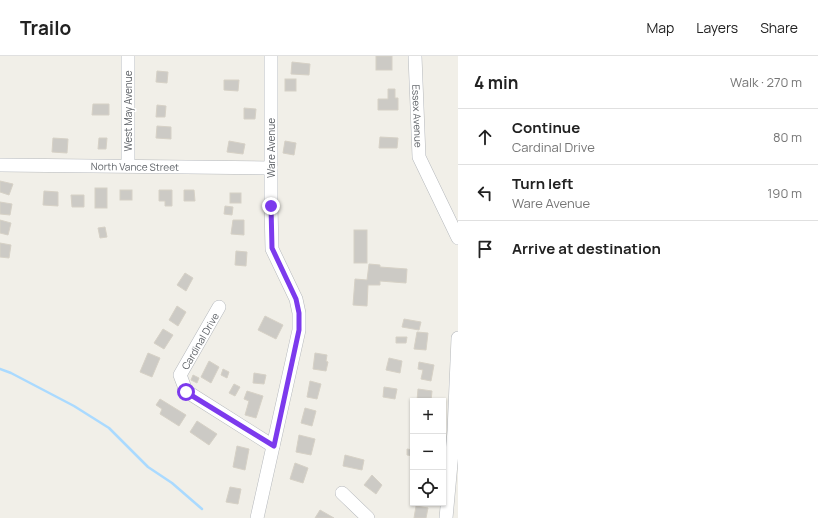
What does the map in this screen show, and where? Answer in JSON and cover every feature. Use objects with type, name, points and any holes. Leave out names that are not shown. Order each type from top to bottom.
[{"type":"street","name":"West May Avenue","points":[[128,56],[128,166]]},
{"type":"street","name":"Ware Avenue","points":[[257,518],[299,330],[299,313],[296,299],[272,248],[272,56]]},
{"type":"street","name":"Essex Avenue","points":[[416,56],[419,157],[458,238]]},
{"type":"street","name":"North Vance Street","points":[[0,165],[271,168]]},
{"type":"street","name":"Cardinal Drive","points":[[219,307],[180,375],[186,392],[274,446]]},
{"type":"street","points":[[446,518],[456,431],[458,338]]},
{"type":"street","points":[[342,493],[353,506],[368,518]]},
{"type":"building","points":[[376,56],[392,56],[392,70],[376,70]]},
{"type":"building","points":[[292,62],[310,64],[309,75],[291,74]]},
{"type":"building","points":[[157,71],[168,72],[167,83],[156,82]]},
{"type":"building","points":[[285,79],[296,79],[296,91],[285,91]]},
{"type":"building","points":[[224,80],[239,80],[238,91],[224,90]]},
{"type":"building","points":[[388,89],[395,89],[395,98],[398,98],[398,110],[378,110],[378,99],[388,99]]},
{"type":"building","points":[[93,104],[109,104],[109,115],[92,115]]},
{"type":"building","points":[[157,105],[166,106],[165,117],[156,117]]},
{"type":"building","points":[[244,108],[256,109],[255,119],[244,119]]},
{"type":"building","points":[[157,126],[171,127],[171,139],[156,138]]},
{"type":"building","points":[[380,137],[398,138],[397,148],[379,148]]},
{"type":"building","points":[[53,138],[68,139],[67,153],[52,152]]},
{"type":"building","points":[[99,138],[107,138],[106,149],[98,149]]},
{"type":"building","points":[[229,141],[245,144],[243,154],[227,152]]},
{"type":"building","points":[[285,141],[296,143],[294,155],[283,153]]},
{"type":"building","points":[[0,181],[13,184],[9,195],[0,192]]},
{"type":"building","points":[[95,188],[107,188],[107,208],[95,208]]},
{"type":"building","points":[[120,190],[132,190],[132,200],[120,200]]},
{"type":"building","points":[[159,190],[172,190],[172,206],[165,206],[165,201],[159,201]]},
{"type":"building","points":[[184,190],[194,190],[195,201],[184,201]]},
{"type":"building","points":[[44,191],[58,192],[58,206],[43,205]]},
{"type":"building","points":[[230,193],[241,193],[241,203],[230,203]]},
{"type":"building","points":[[71,195],[84,195],[84,207],[72,207]]},
{"type":"building","points":[[0,202],[12,204],[10,215],[0,214]]},
{"type":"building","points":[[225,206],[233,207],[232,215],[224,214]]},
{"type":"building","points":[[0,220],[11,223],[8,235],[0,233]]},
{"type":"building","points":[[233,220],[244,220],[244,235],[231,234]]},
{"type":"building","points":[[105,227],[107,237],[100,238],[98,228]]},
{"type":"building","points":[[354,230],[367,230],[367,263],[354,263]]},
{"type":"building","points":[[0,243],[11,245],[9,258],[0,257]]},
{"type":"building","points":[[236,251],[247,252],[246,266],[235,265]]},
{"type":"building","points":[[369,264],[380,265],[380,267],[407,269],[406,283],[380,281],[380,285],[368,285],[367,306],[353,305],[355,279],[367,280]]},
{"type":"building","points":[[185,273],[193,278],[186,291],[177,285]]},
{"type":"building","points":[[177,306],[186,312],[178,326],[169,320]]},
{"type":"building","points":[[265,316],[283,325],[276,339],[258,330]]},
{"type":"building","points":[[404,319],[421,322],[419,330],[402,327]]},
{"type":"building","points":[[163,329],[173,335],[164,349],[154,343]]},
{"type":"building","points":[[417,332],[428,333],[426,350],[414,349]]},
{"type":"building","points":[[396,337],[407,337],[406,343],[396,343]]},
{"type":"building","points":[[148,353],[160,358],[152,377],[140,372]]},
{"type":"building","points":[[315,353],[327,355],[326,361],[328,362],[326,371],[313,369]]},
{"type":"building","points":[[389,358],[402,361],[400,373],[386,370]]},
{"type":"building","points":[[209,361],[219,367],[211,383],[201,377]]},
{"type":"building","points":[[419,362],[434,365],[431,381],[421,379],[423,370],[418,369]]},
{"type":"building","points":[[223,369],[229,372],[227,378],[221,375]]},
{"type":"building","points":[[254,373],[266,375],[264,384],[253,383]]},
{"type":"building","points":[[193,375],[199,378],[197,383],[191,380]]},
{"type":"building","points":[[310,381],[321,384],[317,399],[307,397]]},
{"type":"building","points":[[234,384],[240,387],[235,396],[229,393]]},
{"type":"building","points":[[384,387],[397,389],[395,399],[383,397]]},
{"type":"building","points":[[418,389],[432,391],[431,398],[417,398]]},
{"type":"building","points":[[247,391],[263,396],[256,418],[245,415],[249,401],[244,399]]},
{"type":"building","points":[[160,399],[186,415],[179,426],[160,414],[162,409],[156,405]]},
{"type":"building","points":[[305,408],[316,411],[312,426],[301,423]]},
{"type":"building","points":[[197,421],[217,434],[209,445],[190,432]]},
{"type":"building","points":[[299,435],[315,439],[311,455],[296,452]]},
{"type":"building","points":[[237,446],[249,449],[245,470],[233,467]]},
{"type":"building","points":[[407,449],[410,450],[410,456],[407,455]]},
{"type":"building","points":[[345,455],[364,460],[362,470],[343,466]]},
{"type":"building","points":[[295,463],[308,468],[303,483],[290,479]]},
{"type":"building","points":[[372,475],[382,485],[376,494],[364,485]]},
{"type":"building","points":[[230,487],[241,489],[238,504],[226,502]]},
{"type":"building","points":[[416,506],[428,508],[426,518],[414,518]]},
{"type":"building","points":[[320,510],[334,518],[315,518]]},
{"type":"waterway","points":[[0,369],[11,373],[74,406],[109,428],[148,467],[172,483],[202,509]]},
{"type":"route","points":[[186,392],[274,446],[277,426],[299,330],[299,313],[296,299],[272,248],[271,206]]}]
